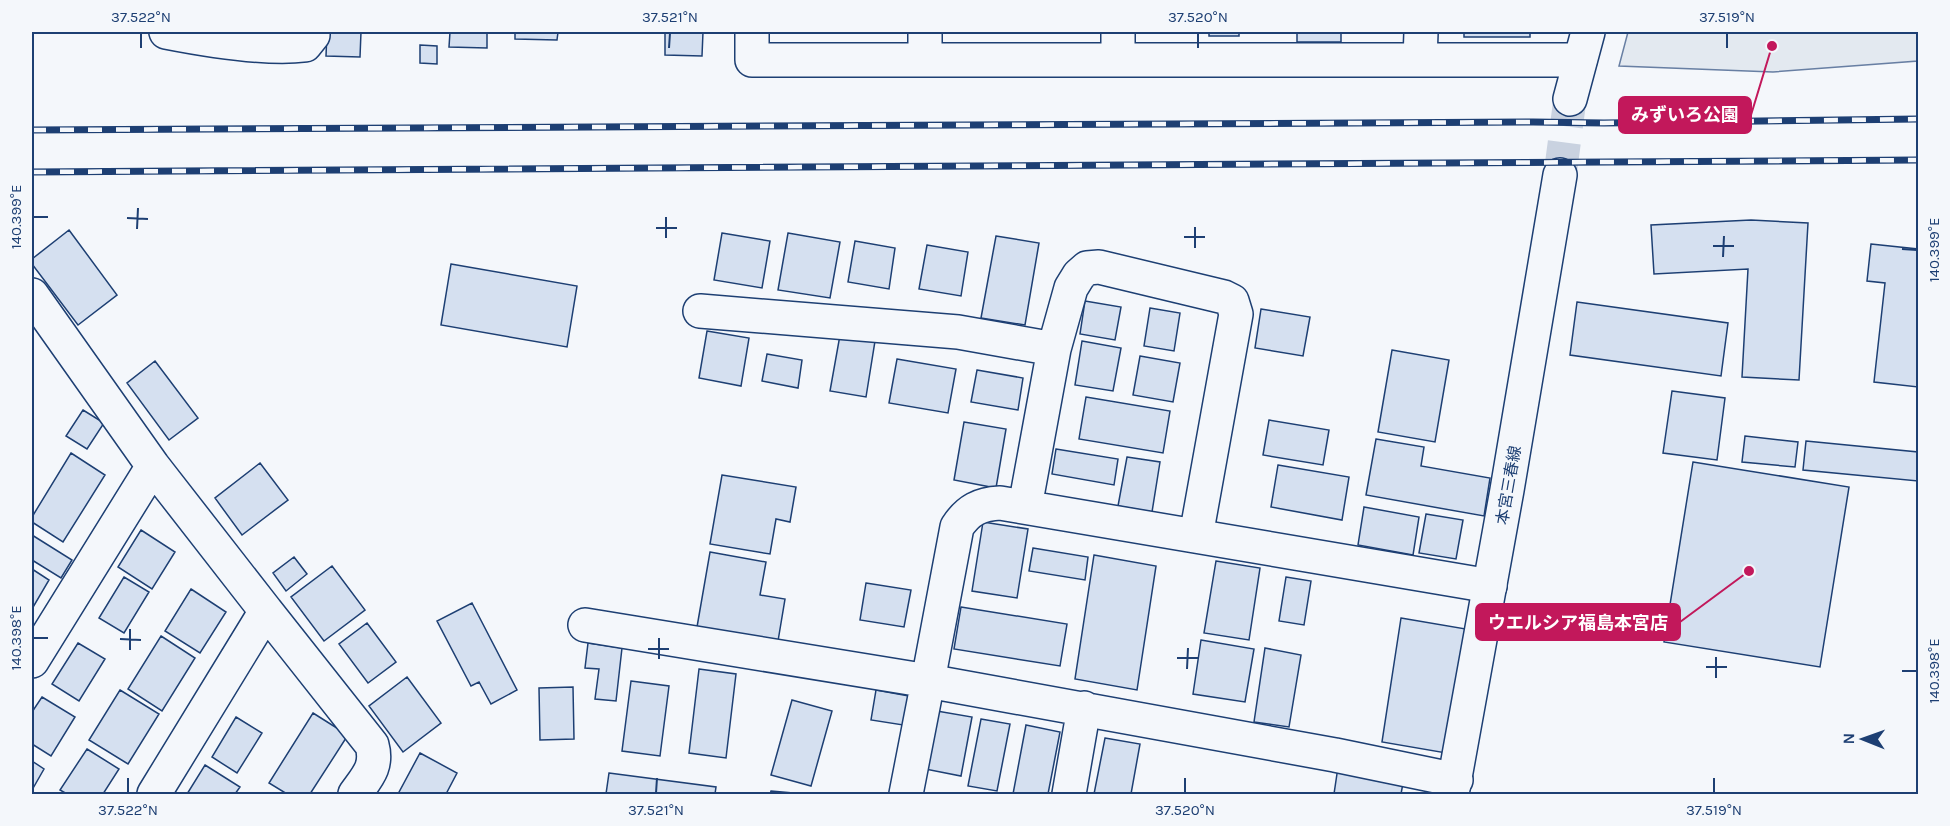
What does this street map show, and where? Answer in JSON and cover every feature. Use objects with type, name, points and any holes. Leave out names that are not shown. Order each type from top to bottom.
[{"type":"street","points":[[166,32],[203,39],[289,47],[305,45],[313,32]]},
{"type":"street","points":[[752,32],[752,60],[925,46],[984,60],[1118,46],[1584,46],[1570,99]]},
{"type":"street","name":"本宮三春線","points":[[1454,787],[1560,175]]},
{"type":"street","points":[[1025,507],[1054,349],[1071,288],[1079,275],[1087,268],[1099,267],[1224,297],[1232,301],[1236,314],[1196,536]]},
{"type":"street","points":[[32,294],[153,466],[372,745],[375,756],[374,765],[355,795]]},
{"type":"street","points":[[700,311],[958,332],[1054,349]]},
{"type":"street","points":[[32,661],[153,466]]},
{"type":"street","points":[[906,795],[957,527],[964,516],[975,507],[986,503],[1025,507],[1490,586]]},
{"type":"street","points":[[154,795],[266,611]]},
{"type":"street","points":[[585,625],[1084,708],[1335,755],[1454,787]]},
{"type":"street","points":[[1069,795],[1084,708]]},
{"type":"shaded area","points":[[1628,32],[1918,32],[1918,61],[1773,72],[1619,66]]},
{"type":"building","points":[[327,32],[361,32],[360,57],[326,56]]},
{"type":"building","points":[[450,32],[487,32],[487,48],[449,47]]},
{"type":"building","points":[[515,32],[558,32],[557,40],[515,39]]},
{"type":"building","points":[[665,32],[703,32],[702,56],[665,55]]},
{"type":"building","points":[[1209,32],[1239,32],[1239,36],[1209,36]]},
{"type":"building","points":[[1297,32],[1341,32],[1341,42],[1297,42]]},
{"type":"building","points":[[1464,32],[1530,32],[1530,37],[1464,37]]},
{"type":"building","points":[[420,45],[437,46],[437,64],[420,63]]},
{"type":"building","points":[[1751,220],[1808,223],[1799,380],[1742,377],[1748,269],[1654,274],[1651,225]]},
{"type":"building","points":[[69,230],[117,295],[78,325],[32,264],[32,259]]},
{"type":"building","points":[[722,233],[770,241],[762,288],[714,280]]},
{"type":"building","points":[[788,233],[840,242],[830,298],[778,290]]},
{"type":"building","points":[[996,236],[1039,243],[1025,325],[981,318]]},
{"type":"building","points":[[855,241],[895,248],[889,289],[848,282]]},
{"type":"building","points":[[1871,244],[1918,249],[1918,387],[1874,382],[1885,283],[1867,281]]},
{"type":"building","points":[[927,245],[968,252],[961,296],[919,289]]},
{"type":"building","points":[[451,264],[577,286],[567,347],[441,325]]},
{"type":"building","points":[[1085,301],[1121,307],[1115,340],[1080,334]]},
{"type":"building","points":[[1577,302],[1728,323],[1721,376],[1570,355]]},
{"type":"building","points":[[1150,308],[1180,313],[1174,351],[1144,346]]},
{"type":"building","points":[[1261,309],[1310,317],[1303,356],[1255,348]]},
{"type":"building","points":[[707,331],[749,338],[741,386],[699,378]]},
{"type":"building","points":[[840,335],[875,341],[866,397],[830,391]]},
{"type":"building","points":[[1082,341],[1121,348],[1113,391],[1075,385]]},
{"type":"building","points":[[1392,350],[1449,360],[1435,442],[1378,432]]},
{"type":"building","points":[[767,354],[802,360],[798,388],[762,381]]},
{"type":"building","points":[[1140,356],[1180,363],[1173,402],[1133,395]]},
{"type":"building","points":[[897,359],[956,369],[948,413],[889,403]]},
{"type":"building","points":[[155,361],[198,418],[169,440],[127,383]]},
{"type":"building","points":[[977,370],[1023,378],[1018,410],[971,402]]},
{"type":"building","points":[[1672,391],[1725,398],[1717,460],[1663,453]]},
{"type":"building","points":[[1086,397],[1170,411],[1163,453],[1079,439]]},
{"type":"building","points":[[83,410],[104,423],[87,449],[66,436]]},
{"type":"building","points":[[1269,420],[1329,430],[1323,465],[1263,455]]},
{"type":"building","points":[[964,422],[1006,429],[996,488],[954,480]]},
{"type":"building","points":[[1745,436],[1798,442],[1795,467],[1742,462]]},
{"type":"building","points":[[1376,439],[1424,447],[1421,466],[1490,478],[1484,516],[1366,495]]},
{"type":"building","points":[[1806,441],[1918,452],[1918,481],[1803,470]]},
{"type":"building","points":[[1056,449],[1118,459],[1114,485],[1052,474]]},
{"type":"building","points":[[71,453],[105,475],[63,542],[32,522],[32,517]]},
{"type":"building","points":[[1127,457],[1160,462],[1152,512],[1118,506]]},
{"type":"building","points":[[1693,462],[1849,487],[1820,667],[1664,642]]},
{"type":"building","points":[[260,463],[288,500],[242,535],[215,498]]},
{"type":"building","points":[[1278,465],[1349,477],[1342,520],[1271,507]]},
{"type":"building","points":[[722,475],[796,487],[790,522],[776,519],[770,554],[710,544]]},
{"type":"building","points":[[1364,507],[1419,517],[1413,555],[1358,545]]},
{"type":"building","points":[[1426,514],[1463,520],[1456,559],[1419,553]]},
{"type":"building","points":[[983,522],[1028,529],[1017,598],[972,591]]},
{"type":"building","points":[[141,530],[175,552],[152,589],[118,567]]},
{"type":"building","points":[[32,535],[72,560],[61,578],[32,560]]},
{"type":"building","points":[[1033,548],[1088,557],[1085,580],[1029,571]]},
{"type":"building","points":[[710,552],[766,562],[760,595],[785,599],[778,641],[697,627]]},
{"type":"building","points":[[1094,555],[1156,566],[1137,690],[1075,679]]},
{"type":"building","points":[[294,557],[307,574],[286,591],[273,573]]},
{"type":"building","points":[[1216,561],[1260,568],[1249,640],[1204,633]]},
{"type":"building","points":[[332,566],[365,610],[324,641],[291,597]]},
{"type":"building","points":[[32,569],[49,580],[32,609]]},
{"type":"building","points":[[124,577],[149,592],[124,633],[99,618]]},
{"type":"building","points":[[1286,577],[1311,581],[1304,625],[1279,621]]},
{"type":"building","points":[[866,583],[911,590],[904,627],[860,620]]},
{"type":"building","points":[[191,589],[226,612],[200,653],[165,631]]},
{"type":"building","points":[[472,603],[517,690],[491,704],[479,682],[471,686],[437,621]]},
{"type":"building","points":[[961,607],[1067,624],[1060,666],[954,649]]},
{"type":"building","points":[[1401,618],[1466,629],[1446,753],[1382,742]]},
{"type":"building","points":[[367,623],[396,662],[368,683],[339,644]]},
{"type":"building","points":[[161,636],[195,658],[162,711],[128,689]]},
{"type":"building","points":[[1201,640],[1254,649],[1245,702],[1193,694]]},
{"type":"building","points":[[78,643],[105,659],[79,701],[52,684]]},
{"type":"building","points":[[588,643],[622,648],[616,701],[595,699],[599,669],[585,668]]},
{"type":"building","points":[[1265,648],[1301,655],[1289,727],[1254,722]]},
{"type":"building","points":[[699,669],[736,674],[726,758],[689,753]]},
{"type":"building","points":[[407,677],[441,723],[403,752],[369,706]]},
{"type":"building","points":[[631,681],[669,686],[660,756],[622,751]]},
{"type":"building","points":[[573,687],[574,739],[540,740],[539,688]]},
{"type":"building","points":[[120,690],[159,714],[128,764],[89,740]]},
{"type":"building","points":[[876,690],[909,696],[903,725],[871,720]]},
{"type":"building","points":[[42,697],[75,717],[51,756],[32,744],[32,712]]},
{"type":"building","points":[[792,700],[832,711],[811,786],[771,775]]},
{"type":"building","points":[[931,710],[972,717],[961,776],[920,768]]},
{"type":"building","points":[[313,713],[348,735],[310,794],[287,794],[269,783]]},
{"type":"building","points":[[236,717],[262,733],[237,773],[212,757]]},
{"type":"building","points":[[981,719],[1010,724],[997,791],[968,786]]},
{"type":"building","points":[[1026,725],[1060,732],[1048,794],[1013,794]]},
{"type":"building","points":[[1105,738],[1140,744],[1131,794],[1094,794]]},
{"type":"building","points":[[87,749],[119,769],[103,794],[67,794],[60,790]]},
{"type":"building","points":[[420,753],[457,773],[446,794],[398,794]]},
{"type":"building","points":[[32,761],[44,769],[32,790]]},
{"type":"building","points":[[205,765],[240,787],[235,794],[187,794]]},
{"type":"building","points":[[1338,767],[1404,778],[1401,794],[1334,794]]},
{"type":"building","points":[[609,773],[716,787],[715,794],[606,794]]},
{"type":"building","points":[[771,791],[805,794],[770,794]]},
{"type":"tunnel","points":[[1560,175],[1570,99]]},
{"type":"railway","points":[[32,130],[1604,123],[1918,119]]},
{"type":"railway","points":[[32,172],[1918,160]]},
{"type":"place","name":"みずいろ公園","points":[[1772,46]]},
{"type":"place","name":"ウエルシア福島本宮店","points":[[1749,571]]}]
